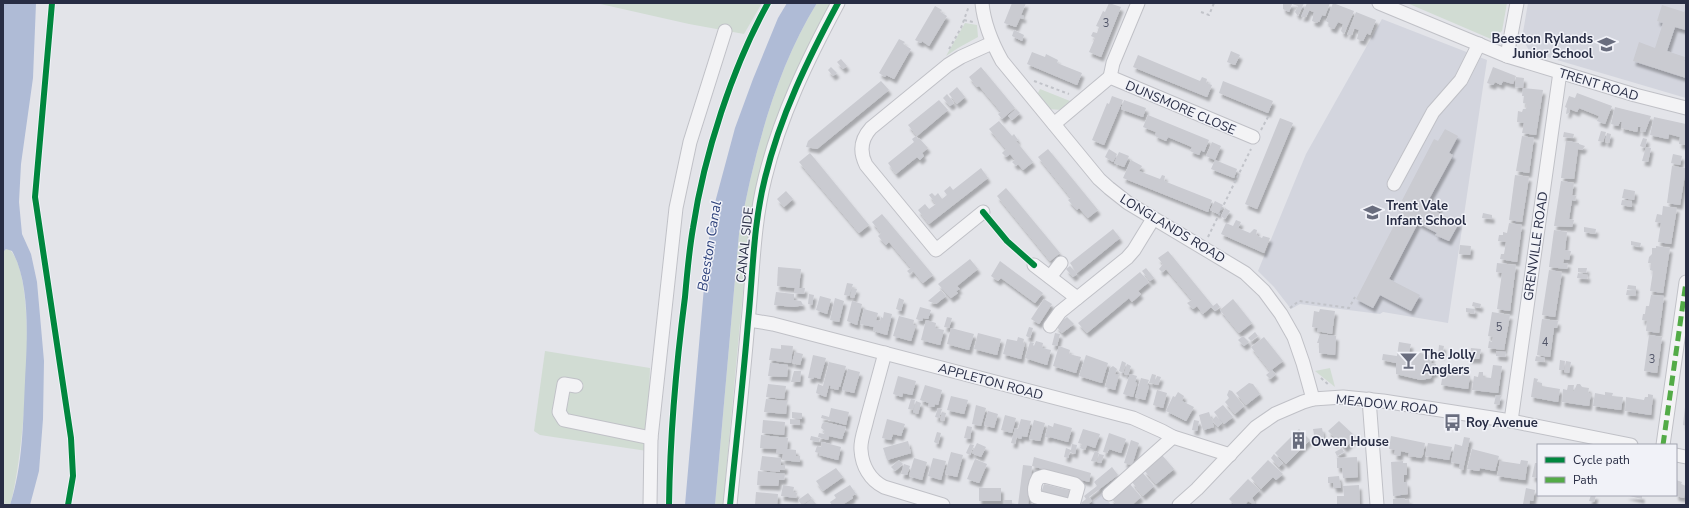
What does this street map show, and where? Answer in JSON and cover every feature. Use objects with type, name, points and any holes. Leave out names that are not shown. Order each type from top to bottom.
[{"type":"street","name":"CANAL SIDE","points":[[730,505],[757,213],[772,149],[788,104],[800,77],[838,3]]},
{"type":"street","name":"LONGLANDS ROAD","points":[[982,3],[985,20],[992,43],[1002,61],[1104,184],[1128,203],[1153,219],[1245,272],[1264,291],[1282,314],[1298,348],[1313,399]]},
{"type":"street","name":"DUNSMORE CLOSE","points":[[1054,124],[1110,77],[1113,63],[1138,3]]},
{"type":"street","points":[[1507,56],[1517,3]]},
{"type":"street","name":"TRENT ROAD","points":[[1386,4],[1507,56],[1635,95],[1686,108]]},
{"type":"street","points":[[650,505],[650,438],[676,208],[690,142],[725,31]]},
{"type":"street","points":[[983,212],[936,250],[866,165],[861,148],[864,137],[871,128],[933,76],[961,57],[992,43]]},
{"type":"street","points":[[1394,184],[1433,112],[1461,80],[1479,44]]},
{"type":"street","name":"GRENVILLE ROAD","points":[[1511,421],[1560,72]]},
{"type":"street","name":"DUNSMORE CLOSE","points":[[1110,77],[1255,139]]},
{"type":"street","points":[[1050,326],[1065,308],[1127,258],[1134,250],[1153,219]]},
{"type":"street","points":[[1050,277],[1061,263]]},
{"type":"street","points":[[1034,266],[1077,298]]},
{"type":"street","points":[[1663,444],[1686,282]]},
{"type":"street","name":"APPLETON ROAD","points":[[748,320],[773,324],[1133,418],[1173,437],[1230,455]]},
{"type":"street","points":[[885,353],[861,443],[862,459],[869,475],[876,483],[884,487],[944,505]]},
{"type":"street","points":[[576,386],[564,384],[559,412],[564,420],[650,438]]},
{"type":"street","name":"MEADOW ROAD","points":[[1180,505],[1256,427],[1268,418],[1292,406],[1313,399],[1344,397],[1369,399],[1511,421],[1626,444]]},
{"type":"street","points":[[1369,399],[1377,505]]},
{"type":"street","points":[[1109,494],[1173,437]]},
{"type":"street","points":[[1068,505],[1036,497],[1034,494],[1038,478],[1044,476],[1075,484],[1078,487],[1073,505]]},
{"type":"path","points":[[964,20],[970,3]]},
{"type":"path","points":[[1201,12],[1209,15],[1214,3]]},
{"type":"path","points":[[1011,72],[1083,100]]},
{"type":"path","points":[[1204,247],[1255,139],[1269,115]]},
{"type":"path","points":[[1282,314],[1299,301],[1349,308],[1355,297]]},
{"type":"path","points":[[1320,378],[1344,397]]},
{"type":"shaded area","points":[[596,3],[762,3],[744,34],[689,24]]},
{"type":"shaded area","points":[[817,3],[832,3],[788,91],[770,140],[749,227],[723,505],[715,505],[739,234],[751,174],[777,86],[802,30]]},
{"type":"shaded area","name":"Beeston Rylands Junior School","points":[[1407,3],[1507,3],[1502,31],[1491,39]]},
{"type":"shaded area","name":"Beeston Rylands Junior School","points":[[1528,3],[1686,3],[1686,98],[1530,52],[1522,38]]},
{"type":"shaded area","name":"Trent Vale Infant School","points":[[1382,19],[1487,60],[1448,323],[1383,312],[1380,314],[1300,304],[1291,309],[1274,287],[1258,271],[1306,154]]},
{"type":"shaded area","points":[[965,23],[977,25],[978,37],[946,56]]},
{"type":"shaded area","points":[[1040,89],[1070,101],[1071,103],[1062,110],[1048,109],[1037,95]]},
{"type":"shaded area","points":[[6,249],[9,249],[19,266],[24,295],[27,331],[24,413],[20,452],[10,505],[3,505],[3,252]]},
{"type":"shaded area","points":[[545,351],[650,368],[647,451],[540,435],[534,431]]},
{"type":"shaded area","points":[[1330,368],[1335,387],[1315,371]]},
{"type":"shaded area","points":[[1102,494],[1111,505],[1088,505]]},
{"type":"water","points":[[3,3],[36,3],[33,78],[21,164],[19,202],[22,234],[31,254],[37,282],[44,361],[43,419],[39,471],[30,505],[10,505],[18,475],[22,444],[27,332],[25,297],[18,265],[12,251],[6,249],[3,252]]},
{"type":"water","name":"Beeston Canal","points":[[787,3],[817,3],[802,30],[777,86],[751,174],[739,234],[715,505],[685,505],[707,253],[713,210],[735,128],[778,18]]},
{"type":"building","points":[[1012,3],[1026,3],[1021,15],[1024,16],[1023,19],[1020,18],[1016,27],[1004,23]]},
{"type":"building","points":[[1109,3],[1121,7],[1101,57],[1089,52],[1095,38],[1091,36],[1093,32],[1097,33],[1099,27],[1096,26],[1103,11],[1105,12]]},
{"type":"building","points":[[1283,3],[1304,3],[1298,16],[1295,12],[1298,6],[1292,4],[1289,12],[1283,9]]},
{"type":"building","points":[[1307,3],[1330,3],[1325,16],[1322,15],[1317,23],[1312,21],[1314,12],[1309,10],[1306,17],[1301,17]]},
{"type":"building","points":[[1333,3],[1354,11],[1344,34],[1341,31],[1343,24],[1338,22],[1334,29],[1329,27],[1329,23],[1326,21]]},
{"type":"building","points":[[1662,5],[1684,12],[1686,8],[1686,30],[1675,27],[1667,51],[1685,57],[1686,78],[1633,61],[1639,42],[1655,48],[1663,23],[1657,21]]},
{"type":"building","points":[[935,6],[942,10],[940,12],[947,16],[929,46],[922,41],[921,43],[915,40]]},
{"type":"building","points":[[1356,12],[1376,20],[1370,35],[1367,33],[1363,41],[1357,39],[1359,30],[1354,28],[1352,35],[1347,35]]},
{"type":"building","points":[[1014,30],[1024,35],[1022,41],[1012,36]]},
{"type":"building","points":[[899,39],[905,42],[903,44],[911,49],[894,79],[886,75],[885,77],[879,73]]},
{"type":"building","points":[[1231,51],[1240,55],[1235,65],[1227,62]]},
{"type":"building","points":[[1032,52],[1045,57],[1046,54],[1058,60],[1057,63],[1082,73],[1077,85],[1027,64]]},
{"type":"building","points":[[1138,55],[1200,81],[1202,77],[1207,79],[1206,83],[1212,85],[1207,97],[1133,67]]},
{"type":"building","points":[[841,59],[847,66],[843,69],[837,62]]},
{"type":"building","points":[[831,67],[837,73],[833,76],[828,70]]},
{"type":"building","points":[[981,67],[1015,108],[1002,119],[998,114],[1001,112],[979,86],[977,87],[969,77]]},
{"type":"building","points":[[1493,67],[1516,76],[1513,84],[1503,81],[1501,85],[1495,82],[1493,85],[1487,83]]},
{"type":"building","points":[[1516,77],[1524,78],[1523,88],[1515,87]]},
{"type":"building","points":[[881,81],[889,90],[817,149],[806,147],[808,141]]},
{"type":"building","points":[[1223,81],[1273,101],[1268,113],[1219,93]]},
{"type":"building","points":[[957,87],[965,97],[957,104],[949,94]]},
{"type":"building","points":[[1523,88],[1543,90],[1536,135],[1522,133],[1524,123],[1517,122],[1518,111],[1522,112],[1523,109],[1526,109],[1527,104],[1523,103]]},
{"type":"building","points":[[1577,93],[1612,106],[1605,124],[1597,121],[1599,116],[1579,108],[1577,112],[1570,109],[1569,113],[1566,114],[1567,108],[1565,107],[1569,96],[1575,98]]},
{"type":"building","points":[[947,94],[954,103],[950,106],[943,98]]},
{"type":"building","points":[[1112,96],[1123,100],[1104,145],[1092,140],[1107,103],[1109,104]]},
{"type":"building","points":[[939,100],[948,110],[917,136],[908,125]]},
{"type":"building","points":[[1124,100],[1146,108],[1143,117],[1121,109]]},
{"type":"building","points":[[1615,107],[1651,116],[1645,132],[1640,131],[1641,127],[1638,127],[1637,132],[1621,128],[1622,122],[1620,122],[1618,126],[1611,124]]},
{"type":"building","points":[[1016,109],[1020,113],[1012,120],[1008,116]]},
{"type":"building","points":[[1148,115],[1209,140],[1204,152],[1201,150],[1199,155],[1190,151],[1192,147],[1168,137],[1166,141],[1155,136],[1156,132],[1143,127]]},
{"type":"building","points":[[1654,117],[1686,124],[1685,145],[1679,144],[1680,137],[1669,134],[1668,139],[1650,135]]},
{"type":"building","points":[[1280,118],[1293,123],[1257,209],[1245,204]]},
{"type":"building","points":[[999,121],[1012,136],[1014,134],[1018,140],[1016,141],[1033,162],[1023,170],[1018,164],[1016,166],[1012,162],[1015,160],[1010,154],[1006,157],[1002,153],[1006,149],[989,129]]},
{"type":"building","points":[[1445,129],[1458,136],[1449,153],[1453,155],[1428,201],[1440,207],[1437,212],[1459,223],[1449,241],[1435,235],[1437,233],[1418,223],[1389,279],[1420,295],[1411,311],[1380,295],[1373,308],[1356,299],[1402,210],[1398,208],[1434,139],[1438,141]]},
{"type":"building","points":[[1601,131],[1606,132],[1603,142],[1598,141]]},
{"type":"building","points":[[1564,132],[1574,134],[1573,138],[1563,137]]},
{"type":"building","points":[[1607,133],[1611,134],[1609,143],[1605,142]]},
{"type":"building","points":[[916,136],[928,148],[922,153],[924,156],[920,160],[917,157],[896,174],[888,163],[914,142],[912,139]]},
{"type":"building","points":[[1522,136],[1534,138],[1529,173],[1516,171]]},
{"type":"building","points":[[1643,138],[1647,139],[1645,148],[1640,146]]},
{"type":"building","points":[[1566,141],[1579,143],[1585,146],[1582,150],[1578,149],[1574,179],[1561,178]]},
{"type":"building","points":[[1212,142],[1221,146],[1215,160],[1206,156]]},
{"type":"building","points":[[1646,147],[1651,148],[1648,162],[1642,161]]},
{"type":"building","points":[[1048,149],[1098,210],[1088,218],[1079,208],[1077,210],[1068,200],[1071,198],[1038,157]]},
{"type":"building","points":[[1109,149],[1117,154],[1113,162],[1105,157]]},
{"type":"building","points":[[1119,152],[1129,156],[1124,167],[1114,163]]},
{"type":"building","points":[[810,153],[869,225],[859,233],[799,162]]},
{"type":"building","points":[[1673,154],[1682,156],[1680,165],[1671,163]]},
{"type":"building","points":[[1131,160],[1142,166],[1139,171],[1160,179],[1162,175],[1165,176],[1164,181],[1212,200],[1208,212],[1123,178]]},
{"type":"building","points":[[1215,160],[1237,169],[1234,178],[1211,169]]},
{"type":"building","points":[[1672,166],[1686,168],[1680,205],[1667,203]]},
{"type":"building","points":[[981,168],[988,178],[929,224],[918,210],[925,204],[929,209],[936,204],[929,195],[932,193],[935,196],[938,193],[942,199],[947,195],[944,191],[950,186],[953,190]]},
{"type":"building","points":[[1515,175],[1529,177],[1522,222],[1509,220]]},
{"type":"building","points":[[1561,181],[1574,183],[1572,195],[1576,196],[1575,201],[1572,200],[1569,219],[1574,220],[1572,227],[1554,226]]},
{"type":"building","points":[[1006,188],[1060,253],[1050,261],[997,196]]},
{"type":"building","points":[[1624,189],[1635,191],[1634,200],[1622,198]]},
{"type":"building","points":[[786,191],[793,199],[784,207],[777,199]]},
{"type":"building","points":[[1622,200],[1632,201],[1632,207],[1621,205]]},
{"type":"building","points":[[1215,201],[1223,205],[1218,214],[1210,210]]},
{"type":"building","points":[[1663,206],[1677,208],[1671,244],[1658,242],[1661,223],[1655,222],[1657,214],[1662,215]]},
{"type":"building","points":[[1225,208],[1230,211],[1225,219],[1221,216]]},
{"type":"building","points":[[1483,213],[1492,215],[1492,219],[1482,218]]},
{"type":"building","points":[[882,214],[933,275],[923,283],[913,271],[910,274],[907,271],[911,268],[889,242],[886,245],[878,236],[881,233],[872,222]]},
{"type":"building","points":[[1236,220],[1241,222],[1238,228],[1250,233],[1254,229],[1257,230],[1256,235],[1262,238],[1263,236],[1270,238],[1264,253],[1221,234],[1226,223],[1233,226]]},
{"type":"building","points":[[1509,223],[1522,225],[1517,262],[1500,259],[1501,254],[1504,254],[1506,242],[1498,241],[1499,235],[1503,235],[1503,232],[1507,233]]},
{"type":"building","points":[[1584,227],[1596,229],[1595,234],[1584,232]]},
{"type":"building","points":[[1113,229],[1120,238],[1077,273],[1070,263]]},
{"type":"building","points":[[1554,230],[1567,232],[1565,250],[1571,251],[1569,260],[1564,259],[1563,263],[1568,263],[1567,269],[1549,267]]},
{"type":"building","points":[[1631,241],[1641,243],[1640,247],[1631,245]]},
{"type":"building","points":[[1460,245],[1471,246],[1470,255],[1459,254]]},
{"type":"building","points":[[1656,246],[1670,248],[1663,293],[1650,291],[1653,271],[1650,270],[1651,263],[1648,263],[1649,257],[1652,254],[1652,248],[1656,248]]},
{"type":"building","points":[[1168,251],[1213,306],[1217,303],[1220,307],[1215,311],[1211,307],[1203,314],[1197,306],[1193,309],[1187,303],[1192,300],[1166,269],[1162,272],[1159,269],[1163,264],[1158,258]]},
{"type":"building","points":[[970,259],[978,269],[957,286],[960,289],[956,291],[958,293],[951,298],[938,284]]},
{"type":"building","points":[[1000,261],[1043,293],[1035,303],[1001,278],[998,281],[991,276]]},
{"type":"building","points":[[1497,263],[1516,265],[1510,311],[1497,309],[1502,273],[1496,272]]},
{"type":"building","points":[[1070,266],[1077,274],[1073,277],[1066,269]]},
{"type":"building","points":[[778,267],[801,269],[799,288],[805,288],[804,294],[794,293],[795,288],[777,286]]},
{"type":"building","points":[[1146,268],[1154,278],[1150,281],[1142,271]]},
{"type":"building","points":[[1578,268],[1587,268],[1586,273],[1578,272]]},
{"type":"building","points":[[1549,270],[1562,272],[1555,317],[1542,315]]},
{"type":"building","points":[[1140,272],[1149,282],[1138,291],[1141,294],[1132,302],[1129,298],[1087,333],[1078,323]]},
{"type":"building","points":[[1578,273],[1588,275],[1587,279],[1577,278]]},
{"type":"building","points":[[847,283],[853,284],[849,296],[844,295]]},
{"type":"building","points":[[1628,285],[1636,286],[1636,290],[1627,289]]},
{"type":"building","points":[[852,288],[857,289],[854,298],[850,297]]},
{"type":"building","points":[[941,290],[946,296],[936,304],[928,301]]},
{"type":"building","points":[[1627,290],[1636,291],[1635,296],[1626,295]]},
{"type":"building","points":[[776,292],[794,294],[794,300],[801,301],[803,305],[794,307],[774,305]]},
{"type":"building","points":[[809,294],[814,295],[812,305],[808,304]]},
{"type":"building","points":[[1651,295],[1664,296],[1659,333],[1646,331],[1647,321],[1642,320],[1643,314],[1645,314],[1646,306],[1649,306]]},
{"type":"building","points":[[820,296],[831,299],[827,314],[816,310]]},
{"type":"building","points":[[835,298],[844,301],[839,322],[830,320]]},
{"type":"building","points":[[899,298],[904,300],[901,311],[896,309]]},
{"type":"building","points":[[1044,299],[1052,304],[1039,324],[1031,319]]},
{"type":"building","points":[[1233,299],[1252,323],[1239,333],[1220,310]]},
{"type":"building","points":[[852,301],[862,304],[857,325],[847,321]]},
{"type":"building","points":[[1473,302],[1481,304],[1480,308],[1472,306]]},
{"type":"building","points":[[920,307],[931,310],[928,319],[923,318],[922,321],[916,319]]},
{"type":"building","points":[[1466,308],[1475,309],[1474,314],[1466,312]]},
{"type":"building","points":[[864,309],[878,313],[876,320],[880,321],[881,317],[883,318],[884,312],[892,314],[887,335],[873,330],[874,327],[860,324]]},
{"type":"building","points":[[1320,309],[1335,311],[1332,334],[1317,331],[1318,328],[1312,327],[1314,311],[1319,312]]},
{"type":"building","points":[[1492,312],[1510,315],[1504,350],[1488,348],[1489,341],[1492,342],[1493,337],[1488,336]]},
{"type":"building","points":[[899,316],[914,320],[913,325],[916,325],[911,341],[893,336]]},
{"type":"building","points":[[947,317],[952,318],[949,328],[944,327]]},
{"type":"building","points":[[1067,317],[1074,324],[1062,333],[1056,326]]},
{"type":"building","points":[[1542,319],[1558,321],[1557,328],[1554,328],[1550,357],[1537,355]]},
{"type":"building","points":[[926,320],[936,323],[935,328],[944,330],[940,345],[921,340]]},
{"type":"building","points":[[1029,327],[1033,328],[1030,338],[1026,336]]},
{"type":"building","points":[[951,328],[974,334],[969,350],[947,344]]},
{"type":"building","points":[[1255,332],[1258,336],[1251,341],[1248,338]]},
{"type":"building","points":[[978,333],[1001,339],[997,355],[974,349]]},
{"type":"building","points":[[1055,333],[1060,334],[1057,346],[1052,345]]},
{"type":"building","points":[[1320,334],[1336,336],[1335,355],[1319,353],[1319,343],[1317,343]]},
{"type":"building","points":[[1649,335],[1662,337],[1657,373],[1644,371]]},
{"type":"building","points":[[1243,336],[1249,342],[1244,346],[1238,340]]},
{"type":"building","points":[[1018,337],[1024,339],[1023,343],[1025,343],[1021,359],[1003,354],[1007,339],[1017,341]]},
{"type":"building","points":[[1264,337],[1283,361],[1270,371],[1251,347]]},
{"type":"building","points":[[1036,341],[1043,343],[1042,348],[1051,350],[1047,365],[1025,358],[1030,342],[1034,343],[1034,346]]},
{"type":"building","name":"The Jolly Anglers","points":[[1399,342],[1411,344],[1409,352],[1417,352],[1432,356],[1431,363],[1436,364],[1435,373],[1432,373],[1431,378],[1421,380],[1396,374],[1396,363],[1382,360],[1383,354],[1397,356]]},
{"type":"building","points":[[781,345],[793,346],[791,363],[769,360],[771,348],[781,349]]},
{"type":"building","points":[[1439,345],[1444,346],[1442,355],[1438,355]]},
{"type":"building","points":[[1059,346],[1070,350],[1069,354],[1081,357],[1076,373],[1053,366]]},
{"type":"building","points":[[1471,348],[1481,349],[1479,359],[1469,359]]},
{"type":"building","points":[[1496,351],[1506,352],[1505,357],[1496,356]]},
{"type":"building","points":[[795,352],[803,354],[800,365],[792,363]]},
{"type":"building","points":[[813,355],[826,358],[820,379],[814,377],[813,379],[808,378]]},
{"type":"building","points":[[1086,355],[1108,363],[1102,383],[1079,376]]},
{"type":"building","points":[[1536,356],[1545,358],[1544,362],[1535,361]]},
{"type":"building","points":[[1560,360],[1565,361],[1564,370],[1559,370]]},
{"type":"building","points":[[1122,361],[1126,363],[1123,373],[1119,371]]},
{"type":"building","points":[[1566,361],[1571,362],[1569,373],[1564,372]]},
{"type":"building","points":[[829,362],[846,366],[840,387],[839,386],[838,390],[830,388],[831,386],[829,385],[826,397],[816,393],[818,384],[823,386]]},
{"type":"building","points":[[770,363],[788,365],[787,377],[768,376]]},
{"type":"building","points":[[1127,364],[1131,366],[1128,375],[1124,374]]},
{"type":"building","points":[[1493,365],[1502,366],[1498,393],[1472,390],[1474,376],[1478,377],[1479,372],[1483,372],[1483,377],[1491,378]]},
{"type":"building","points":[[1113,366],[1117,369],[1115,374],[1119,375],[1115,390],[1105,387],[1110,368]]},
{"type":"building","points":[[1453,367],[1462,368],[1461,371],[1467,372],[1467,376],[1470,376],[1468,389],[1441,385],[1443,373],[1452,374]]},
{"type":"building","points":[[848,369],[860,372],[854,393],[842,390]]},
{"type":"building","points":[[1272,370],[1276,374],[1270,379],[1266,375]]},
{"type":"building","points":[[794,371],[801,371],[800,382],[791,382]]},
{"type":"building","points":[[1130,374],[1137,376],[1135,382],[1137,383],[1133,397],[1123,394]]},
{"type":"building","points":[[1152,374],[1156,375],[1154,384],[1149,383]]},
{"type":"building","points":[[898,376],[916,381],[912,395],[903,393],[902,397],[893,394]]},
{"type":"building","points":[[1157,376],[1161,377],[1158,385],[1154,384]]},
{"type":"building","points":[[1141,378],[1149,380],[1145,400],[1135,397]]},
{"type":"building","points":[[1534,378],[1538,379],[1537,382],[1542,383],[1542,386],[1560,389],[1558,402],[1531,397]]},
{"type":"building","points":[[1249,383],[1253,384],[1260,394],[1246,405],[1236,393]]},
{"type":"building","points":[[768,384],[786,386],[784,399],[766,397]]},
{"type":"building","points":[[1577,384],[1580,384],[1582,387],[1589,388],[1588,393],[1591,393],[1589,406],[1562,402],[1563,389],[1567,390],[1568,385],[1574,385],[1574,391]]},
{"type":"building","points":[[925,385],[942,390],[938,405],[935,404],[934,407],[928,406],[929,403],[920,400]]},
{"type":"building","points":[[1157,390],[1167,393],[1163,408],[1153,405]]},
{"type":"building","points":[[1229,390],[1232,391],[1244,406],[1235,414],[1225,402],[1229,398],[1227,395]]},
{"type":"building","points":[[1178,392],[1184,396],[1182,401],[1194,407],[1186,421],[1166,411],[1173,396],[1175,397]]},
{"type":"building","points":[[1605,392],[1613,393],[1612,396],[1623,397],[1621,410],[1593,406],[1595,393],[1605,395]]},
{"type":"building","points":[[1648,394],[1653,395],[1651,415],[1625,411],[1626,397],[1644,400],[1645,397],[1648,397]]},
{"type":"building","points":[[1496,395],[1501,396],[1499,405],[1494,404]]},
{"type":"building","points":[[951,396],[968,400],[964,414],[947,410]]},
{"type":"building","points":[[766,399],[787,401],[786,414],[764,412]]},
{"type":"building","points":[[911,399],[915,400],[913,410],[908,409]]},
{"type":"building","points":[[916,401],[921,403],[918,414],[913,412]]},
{"type":"building","points":[[976,405],[986,408],[981,426],[972,424]]},
{"type":"building","points":[[1223,405],[1233,417],[1224,424],[1214,412]]},
{"type":"building","points":[[1686,407],[1686,426],[1683,425]]},
{"type":"building","points":[[831,408],[849,412],[846,425],[821,418],[822,415],[829,417]]},
{"type":"building","points":[[938,408],[942,409],[939,418],[935,417]]},
{"type":"building","points":[[988,411],[998,414],[994,428],[984,425]]},
{"type":"building","points":[[792,412],[802,413],[802,419],[792,418]]},
{"type":"building","points":[[942,412],[946,413],[944,421],[940,420]]},
{"type":"building","points":[[1209,412],[1214,427],[1203,430],[1199,415]]},
{"type":"building","points":[[1005,415],[1016,418],[1012,433],[1001,430]]},
{"type":"building","points":[[1216,416],[1222,423],[1218,427],[1212,420]]},
{"type":"building","points":[[790,419],[800,420],[800,425],[790,424]]},
{"type":"building","points":[[887,419],[905,424],[901,436],[893,434],[891,440],[882,438]]},
{"type":"building","points":[[1021,419],[1031,421],[1027,437],[1022,436],[1021,439],[1018,438],[1017,435],[1015,444],[1011,443],[1015,428],[1018,429]]},
{"type":"building","points":[[763,420],[785,422],[784,435],[762,433]]},
{"type":"building","points":[[1034,420],[1045,423],[1040,441],[1029,439]]},
{"type":"building","points":[[1194,420],[1199,421],[1197,431],[1192,430]]},
{"type":"building","points":[[1339,421],[1356,437],[1345,448],[1338,441],[1334,443],[1332,441],[1334,437],[1328,431]]},
{"type":"building","points":[[824,422],[846,427],[842,439],[829,436],[828,440],[818,437],[819,433],[824,434],[825,431],[821,428]]},
{"type":"building","points":[[1054,423],[1072,428],[1068,442],[1045,437],[1048,425],[1053,427]]},
{"type":"building","points":[[967,426],[972,427],[970,439],[964,438]]},
{"type":"building","points":[[1322,428],[1324,438],[1315,440],[1313,429]]},
{"type":"building","points":[[1083,429],[1100,434],[1095,448],[1087,445],[1085,450],[1080,448],[1082,444],[1078,443]]},
{"type":"building","points":[[1299,429],[1310,440],[1286,464],[1275,453]]},
{"type":"building","points":[[937,432],[941,433],[938,444],[934,442]]},
{"type":"building","points":[[1109,433],[1126,439],[1121,453],[1109,449],[1107,453],[1103,452]]},
{"type":"building","points":[[761,435],[788,438],[787,449],[796,450],[796,456],[800,456],[800,462],[782,460],[783,454],[776,454],[777,449],[760,448]]},
{"type":"building","points":[[811,436],[820,438],[819,442],[810,440]]},
{"type":"building","points":[[1391,436],[1425,443],[1423,455],[1421,458],[1408,456],[1409,453],[1401,451],[1400,456],[1394,455],[1395,450],[1389,449]]},
{"type":"building","points":[[1464,437],[1470,438],[1463,470],[1459,469],[1460,464],[1451,462],[1455,444],[1462,446]]},
{"type":"building","points":[[1131,440],[1139,443],[1132,465],[1124,463]]},
{"type":"building","points":[[908,441],[911,453],[887,460],[883,448]]},
{"type":"building","points":[[822,442],[841,447],[838,460],[819,455],[819,453],[815,452],[817,446],[821,447]]},
{"type":"building","points":[[977,443],[986,447],[981,457],[972,453]]},
{"type":"building","points":[[1428,443],[1452,447],[1449,460],[1425,456]]},
{"type":"building","points":[[970,444],[974,445],[970,455],[966,453]]},
{"type":"building","points":[[1072,444],[1077,445],[1075,454],[1070,452],[1068,458],[1064,457],[1066,448],[1071,450]]},
{"type":"building","points":[[1342,448],[1344,452],[1337,456],[1335,452]]},
{"type":"building","points":[[1472,449],[1499,456],[1495,471],[1480,468],[1479,471],[1467,469]]},
{"type":"building","points":[[1095,451],[1099,453],[1096,462],[1091,461]]},
{"type":"building","points":[[951,452],[963,455],[957,477],[945,474]]},
{"type":"building","points":[[1099,454],[1104,455],[1101,463],[1097,462]]},
{"type":"building","points":[[1274,454],[1283,463],[1279,467],[1271,458]]},
{"type":"building","points":[[1162,455],[1174,469],[1156,484],[1144,470]]},
{"type":"building","points":[[762,456],[781,458],[781,465],[785,465],[785,470],[780,470],[780,472],[760,470]]},
{"type":"building","points":[[1034,457],[1091,473],[1089,482],[1032,466]]},
{"type":"building","points":[[1357,457],[1358,477],[1343,478],[1342,468],[1337,468],[1337,458]]},
{"type":"building","points":[[914,458],[927,462],[922,480],[909,476]]},
{"type":"building","points":[[933,458],[946,461],[941,480],[928,476]]},
{"type":"building","points":[[975,459],[987,464],[979,483],[967,479]]},
{"type":"building","points":[[899,460],[903,464],[895,471],[891,467]]},
{"type":"building","points":[[1268,460],[1283,474],[1276,480],[1273,477],[1261,489],[1251,478]]},
{"type":"building","points":[[1521,460],[1528,461],[1525,480],[1497,476],[1500,461],[1520,464]]},
{"type":"building","points":[[1403,461],[1403,463],[1407,463],[1407,475],[1404,475],[1404,482],[1407,482],[1408,494],[1393,496],[1391,462]]},
{"type":"building","points":[[1535,463],[1537,463],[1537,478],[1532,477]]},
{"type":"building","points":[[904,464],[910,466],[907,475],[901,474]]},
{"type":"building","points":[[1023,465],[1032,466],[1028,505],[1018,505]]},
{"type":"building","points":[[1112,467],[1118,475],[1089,497],[1092,501],[1087,505],[1083,505],[1081,503],[1086,499],[1084,496],[1097,486],[1094,482]]},
{"type":"building","points":[[836,468],[843,477],[823,491],[816,481]]},
{"type":"building","points":[[758,471],[785,474],[784,480],[779,480],[778,486],[757,485]]},
{"type":"building","points":[[1142,472],[1154,486],[1143,496],[1132,482]]},
{"type":"building","points":[[1339,476],[1341,488],[1334,488],[1333,483],[1328,483],[1328,477]]},
{"type":"building","points":[[1248,479],[1260,490],[1252,498],[1255,503],[1253,504],[1248,501],[1245,505],[1235,505],[1229,499]]},
{"type":"building","points":[[1677,480],[1682,482],[1681,484],[1686,486],[1684,498],[1676,496]]},
{"type":"building","points":[[1129,483],[1141,497],[1132,505],[1117,505],[1111,498]]},
{"type":"building","points":[[1044,484],[1072,491],[1069,500],[1041,493]]},
{"type":"building","points":[[783,485],[794,487],[793,492],[797,493],[796,498],[781,496]]},
{"type":"building","points":[[850,485],[856,494],[852,496],[853,498],[842,505],[832,505],[830,502],[836,498],[834,495]]},
{"type":"building","points":[[1359,485],[1360,505],[1337,505],[1337,496],[1344,496],[1343,486]]},
{"type":"building","points":[[979,488],[1001,488],[1001,501],[979,501]]},
{"type":"building","points":[[1526,488],[1535,490],[1533,501],[1530,500],[1529,505],[1523,504]]},
{"type":"building","points":[[756,492],[778,494],[777,505],[755,505]]},
{"type":"building","points":[[808,493],[812,498],[802,505],[798,500]]},
{"type":"building","points":[[1591,496],[1596,496],[1594,502],[1589,501]]},
{"type":"building","points":[[1629,496],[1642,496],[1642,499]]},
{"type":"building","points":[[1405,498],[1405,500],[1409,499],[1410,505],[1393,505],[1393,499]]},
{"type":"building","points":[[812,499],[816,504],[804,505]]},
{"type":"building","points":[[1004,500],[1012,500],[1012,505],[1004,505]]},
{"type":"marked path","points":[[1663,444],[1686,282]]},
{"type":"cycle path","points":[[52,3],[35,197],[71,438],[73,476],[68,505]]},
{"type":"cycle path","points":[[669,505],[676,375],[689,254],[698,200],[704,171],[721,112],[743,55],[768,3]]},
{"type":"cycle path","points":[[730,505],[756,232],[761,196],[771,155],[787,110],[816,45],[838,3]]},
{"type":"cycle path","points":[[983,212],[1007,241],[1034,265]]},
{"type":"place","name":"Beeston Rylands Junior School","points":[[1606,45]]},
{"type":"place","name":"Trent Vale Infant School","points":[[1373,212]]},
{"type":"place","name":"The Jolly Anglers","points":[[1409,361]]},
{"type":"place","name":"Roy Avenue","points":[[1453,422]]},
{"type":"place","name":"Owen House","points":[[1298,441]]}]
